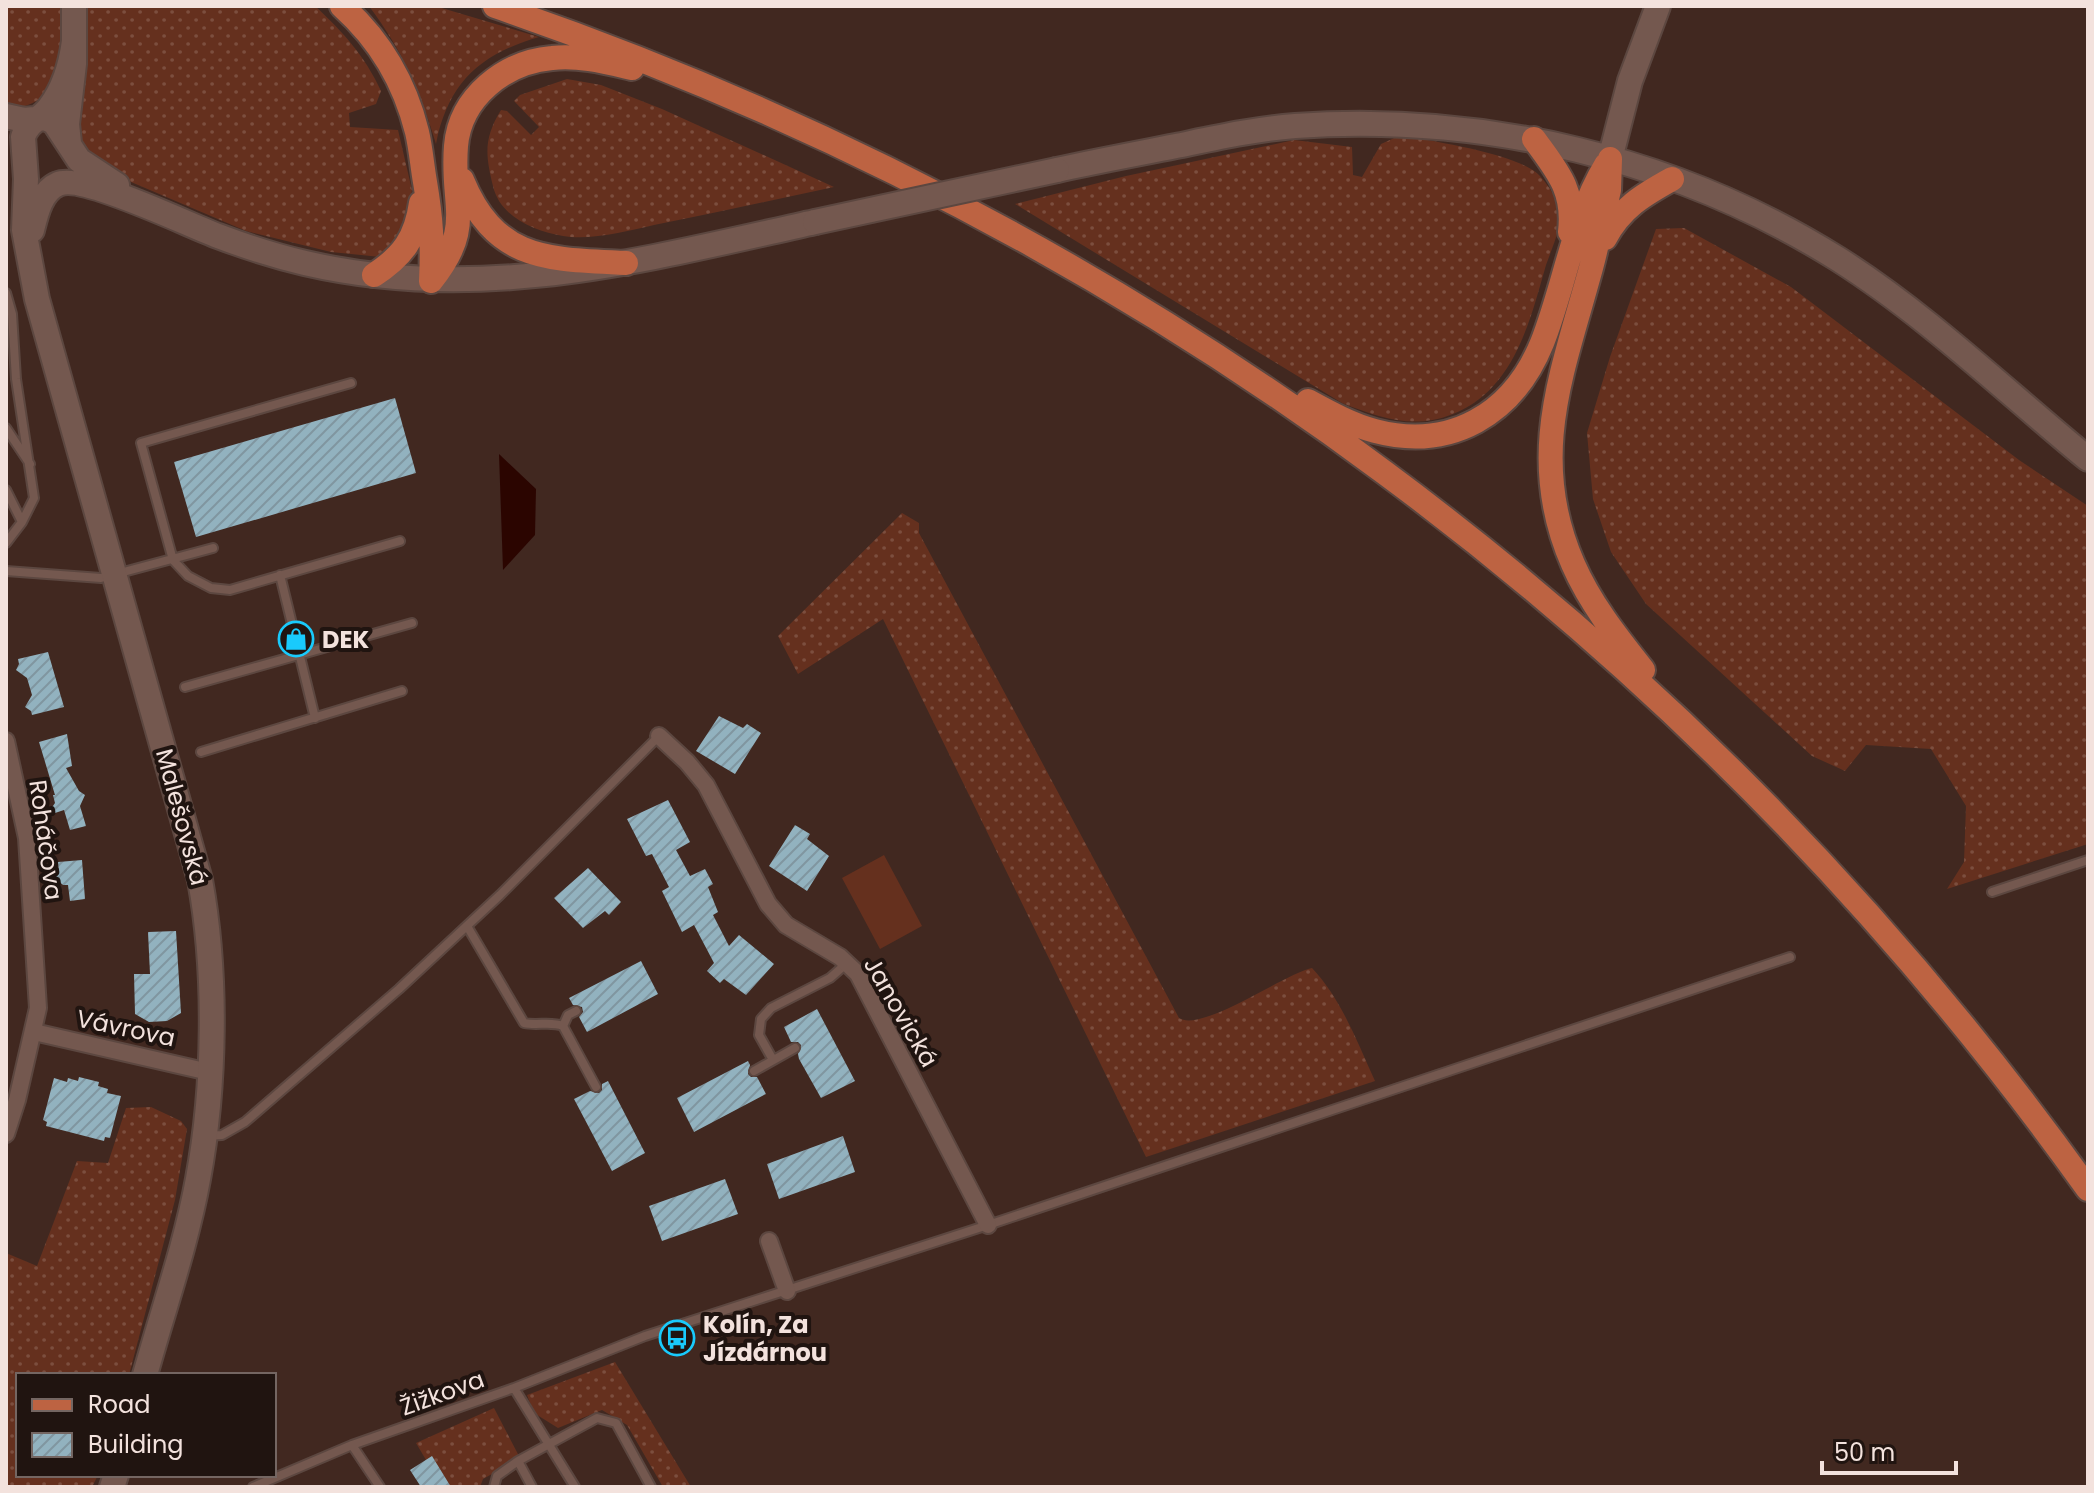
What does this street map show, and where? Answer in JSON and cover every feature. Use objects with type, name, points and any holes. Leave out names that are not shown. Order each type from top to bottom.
[{"type":"main road","points":[[30,269],[30,242],[43,199],[66,178],[70,166],[67,124],[74,6]]},
{"type":"main road","points":[[342,6],[370,34],[394,70],[410,107],[431,208],[431,281]]},
{"type":"main road","points":[[495,6],[630,55],[807,129],[965,207],[1111,289],[1210,351],[1412,491],[1550,603],[1689,728],[1756,794],[1950,1008],[2088,1189]]},
{"type":"main road","points":[[1658,6],[1630,81],[1610,159],[1609,190],[1592,265],[1560,377],[1552,414],[1551,477],[1560,529],[1572,563],[1604,621],[1689,728]]},
{"type":"main road","points":[[30,269],[24,230],[25,131],[48,109],[59,91],[71,61],[74,41]]},
{"type":"main road","points":[[431,281],[447,261],[457,237],[457,136],[471,102],[488,84],[531,62],[552,58],[585,59],[704,85]]},
{"type":"main road","points":[[6,116],[45,118],[54,122],[85,165],[171,217]]},
{"type":"main road","points":[[6,134],[24,155],[39,181],[47,185],[81,183],[262,252],[305,263],[431,281],[511,279],[626,263],[1057,170],[1234,134],[1293,126],[1427,125],[1534,139],[1672,179],[1730,201],[1777,224],[1839,260],[1899,302],[2088,459]]},
{"type":"main road","points":[[1534,139],[1569,193],[1572,209],[1567,259]]},
{"type":"main road","points":[[1210,351],[1335,415],[1376,432],[1414,436],[1459,430],[1489,415],[1520,383],[1542,342],[1593,186],[1610,159]]},
{"type":"main road","points":[[456,163],[480,216],[506,240],[533,254],[549,258],[626,263]]},
{"type":"main road","points":[[1592,265],[1617,217],[1643,195],[1672,179]]},
{"type":"main road","points":[[374,275],[393,263],[409,244],[419,220],[425,181]]},
{"type":"main road","name":"Malešovská","points":[[30,269],[200,880],[210,947],[205,1136],[197,1183],[146,1373]]},
{"type":"street","name":"Janovická","points":[[659,736],[706,785],[768,904],[786,925],[847,963],[858,974],[988,1225]]},
{"type":"street","name":"Roháčova","points":[[6,741],[27,838],[38,1008],[6,1134]]},
{"type":"street","name":"Vávrova","points":[[34,1032],[209,1072]]},
{"type":"street","points":[[769,1241],[787,1291]]},
{"type":"lane","points":[[6,293],[12,314],[16,379],[34,498],[22,522],[6,543]]},
{"type":"lane","points":[[6,364],[16,379]]},
{"type":"lane","points":[[351,383],[141,443],[173,560],[188,576],[211,588],[230,590],[400,541]]},
{"type":"lane","points":[[6,428],[31,466]]},
{"type":"lane","points":[[6,490],[22,522]]},
{"type":"lane","points":[[6,571],[90,578],[115,575],[213,548]]},
{"type":"lane","points":[[280,575],[315,718]]},
{"type":"lane","points":[[185,687],[412,623]]},
{"type":"lane","points":[[201,752],[402,691]]},
{"type":"lane","points":[[205,1136],[222,1135],[245,1122],[399,989],[659,736]]},
{"type":"lane","points":[[1992,892],[2088,860]]},
{"type":"lane","points":[[467,926],[524,1023],[537,1026],[556,1023],[563,1026],[596,1087]]},
{"type":"lane","name":"Žižkova","points":[[253,1487],[267,1485],[352,1445],[514,1388],[645,1336],[988,1225],[1790,957]]},
{"type":"lane","points":[[773,1060],[759,1035],[761,1019],[771,1008],[830,978],[847,963]]},
{"type":"lane","points":[[563,1026],[568,1015],[576,1011]]},
{"type":"lane","points":[[754,1071],[795,1048]]},
{"type":"lane","points":[[514,1388],[575,1487]]},
{"type":"lane","points":[[494,1487],[497,1476],[518,1461],[597,1418],[616,1423],[651,1487]]},
{"type":"lane","points":[[352,1445],[380,1487]]},
{"type":"lane","points":[[518,1461],[532,1487]]},
{"type":"shaded area","points":[[6,6],[63,6],[63,40],[61,58],[49,88],[39,99],[25,106],[6,108]]},
{"type":"shaded area","points":[[83,6],[315,6],[352,45],[381,91],[376,104],[349,113],[350,127],[398,130],[412,190],[404,235],[381,257],[331,252],[246,231],[117,176],[77,143]]},
{"type":"shaded area","points":[[369,6],[435,6],[539,37],[500,52],[470,74],[449,104],[436,144],[409,72]]},
{"type":"shaded area","points":[[567,79],[601,85],[662,109],[834,187],[596,236],[563,236],[530,226],[511,214],[497,197],[488,165],[491,129],[501,110],[507,111],[531,135],[539,127],[514,101],[520,95]]},
{"type":"shaded area","points":[[1401,135],[1495,155],[1529,168],[1547,185],[1560,213],[1556,236],[1526,330],[1505,371],[1474,403],[1439,419],[1397,420],[1342,403],[1015,204],[1126,176],[1294,140],[1352,147],[1353,175],[1362,177],[1381,144]]},
{"type":"shaded area","points":[[1684,228],[1791,287],[2019,460],[2088,506],[2088,844],[1947,889],[1964,862],[1966,806],[1931,749],[1866,745],[1845,771],[1812,756],[1646,604],[1611,552],[1593,499],[1587,433],[1610,357],[1656,229]]},
{"type":"shaded area","points":[[499,454],[536,489],[535,535],[503,570]]},
{"type":"shaded area","points":[[902,513],[919,523],[919,533],[1179,1018],[1190,1020],[1205,1017],[1312,968],[1340,1008],[1375,1081],[1146,1157],[883,619],[798,674],[778,636]]},
{"type":"shaded area","points":[[884,855],[922,926],[880,949],[842,878]]},
{"type":"shaded area","points":[[151,1107],[181,1121],[187,1129],[175,1200],[130,1373],[16,1373],[16,1477],[97,1477],[92,1487],[6,1487],[6,1253],[37,1266],[77,1161],[108,1163],[126,1108]]},
{"type":"shaded area","points":[[615,1362],[691,1487],[663,1487],[627,1425],[602,1410],[558,1428],[534,1413],[527,1395]]},
{"type":"shaded area","points":[[494,1408],[520,1458],[483,1479],[480,1487],[442,1487],[416,1443]]},
{"type":"building","points":[[395,398],[416,473],[196,537],[174,462]]},
{"type":"building","points":[[48,652],[64,707],[32,715],[25,707],[32,695],[27,678],[16,670],[18,659]]},
{"type":"building","points":[[719,716],[743,728],[747,724],[761,733],[735,774],[696,751]]},
{"type":"building","points":[[67,734],[72,766],[66,768],[79,791],[85,795],[80,806],[86,826],[70,830],[64,810],[46,816],[55,803],[55,795],[39,742]]},
{"type":"building","points":[[668,800],[690,842],[676,850],[690,876],[705,869],[713,884],[708,887],[718,912],[713,915],[729,946],[739,935],[774,964],[746,995],[724,979],[720,983],[707,971],[714,963],[694,925],[682,932],[662,891],[669,887],[652,854],[646,856],[627,819]]},
{"type":"building","points":[[795,825],[810,834],[807,839],[829,856],[807,891],[769,866]]},
{"type":"building","points":[[82,860],[85,899],[70,901],[68,885],[55,878],[59,873],[58,862]]},
{"type":"building","points":[[588,868],[621,902],[609,915],[605,911],[583,928],[554,898]]},
{"type":"building","points":[[176,931],[181,1013],[167,1021],[149,1022],[135,1014],[134,974],[150,974],[148,932]]},
{"type":"building","points":[[641,961],[658,994],[587,1032],[579,1017],[582,1007],[573,1005],[569,998]]},
{"type":"building","points":[[817,1009],[855,1081],[821,1098],[799,1059],[801,1045],[791,1042],[784,1027]]},
{"type":"building","points":[[748,1061],[748,1074],[757,1077],[766,1094],[694,1132],[677,1098]]},
{"type":"building","points":[[79,1077],[99,1082],[98,1086],[108,1089],[107,1093],[121,1096],[110,1138],[105,1137],[104,1141],[46,1126],[47,1122],[43,1120],[54,1078],[67,1082],[68,1078],[78,1081]]},
{"type":"building","points":[[608,1081],[645,1153],[612,1171],[574,1099],[590,1091],[599,1093],[602,1084]]},
{"type":"building","points":[[843,1136],[855,1172],[779,1199],[767,1164]]},
{"type":"building","points":[[725,1179],[738,1214],[662,1241],[649,1206]]},
{"type":"building","points":[[432,1456],[451,1487],[421,1487],[410,1470]]},
{"type":"place","name":"DEK","points":[[296,639]]},
{"type":"place","name":"Kolín, Za Jízdárnou","points":[[677,1338]]}]
